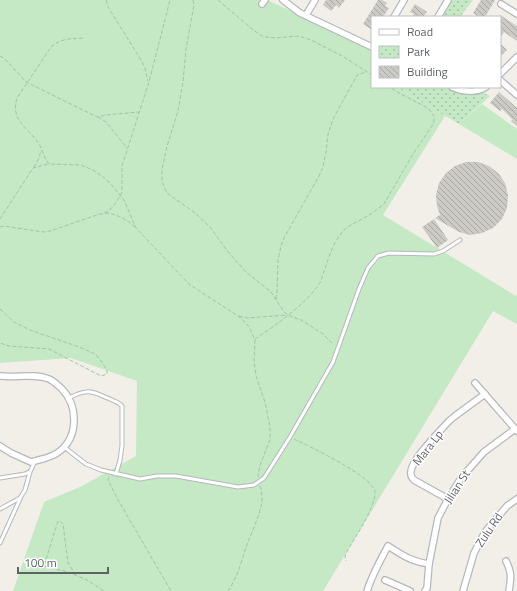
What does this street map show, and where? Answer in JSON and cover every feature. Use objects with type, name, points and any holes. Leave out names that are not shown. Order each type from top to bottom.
[{"type":"street","points":[[283,0],[300,12],[371,47]]},
{"type":"street","points":[[306,15],[314,0]]},
{"type":"street","points":[[395,16],[404,0]]},
{"type":"street","points":[[439,16],[448,0]]},
{"type":"street","points":[[501,4],[517,14]]},
{"type":"street","points":[[501,73],[517,57]]},
{"type":"street","points":[[501,81],[517,96]]},
{"type":"street","points":[[454,88],[464,92],[484,88]]},
{"type":"street","points":[[0,376],[36,377],[49,379],[55,382],[69,398],[74,418],[72,433],[67,442],[60,451],[52,456],[31,462],[0,446]]},
{"type":"street","points":[[476,383],[516,430]]},
{"type":"street","name":"Mara Lp","points":[[448,499],[415,481],[411,476],[411,469],[419,456],[449,421],[485,394]]},
{"type":"street","name":"Jilian St","points":[[425,591],[427,588],[429,564],[438,518],[448,499],[461,478],[484,452],[516,430]]},
{"type":"street","name":"Zulu Rd","points":[[464,591],[474,553],[485,532],[507,506],[517,499]]},
{"type":"street","points":[[367,591],[370,579],[388,546],[409,559],[429,564]]},
{"type":"street","points":[[506,560],[510,569],[511,578],[509,591]]},
{"type":"street","points":[[384,580],[410,591]]},
{"type":"lane","points":[[64,447],[86,464],[116,474],[140,479],[157,476],[176,476],[238,487],[254,486],[264,478],[290,438],[333,362],[359,289],[368,268],[378,256],[389,253],[434,254],[443,251],[460,240]]},
{"type":"lane","points":[[69,398],[83,392],[96,392],[118,402],[122,406],[122,446],[116,474]]},
{"type":"lane","points":[[0,543],[25,490],[35,461]]},
{"type":"lane","points":[[0,478],[30,472]]},
{"type":"lane","points":[[0,509],[20,498]]},
{"type":"path","points":[[106,0],[108,7],[141,60],[149,82]]},
{"type":"path","points":[[0,227],[4,226],[43,232],[50,231],[104,213],[110,210],[117,201],[122,192],[122,166],[149,82],[170,0]]},
{"type":"path","points":[[193,0],[194,5],[186,49],[183,82],[178,111],[167,146],[162,169],[162,182],[167,193],[210,227],[246,272],[270,292],[284,312],[323,334],[338,348]]},
{"type":"path","points":[[218,0],[233,14],[262,36],[275,38],[299,36],[312,40],[344,57],[371,75]]},
{"type":"path","points":[[49,164],[45,159],[39,145],[18,120],[15,110],[17,98],[49,50],[60,41],[83,38]]},
{"type":"path","points":[[0,56],[5,59],[28,83],[106,122],[127,148]]},
{"type":"path","points":[[276,300],[279,253],[284,238],[323,167],[328,134],[334,119],[354,79],[366,72]]},
{"type":"path","points":[[255,340],[288,315],[317,287],[323,276],[337,239],[344,230],[353,223],[374,212],[384,204],[413,154],[432,126],[434,116],[428,108],[399,94],[390,88]]},
{"type":"path","points":[[97,117],[140,112]]},
{"type":"path","points":[[0,219],[36,164],[41,149]]},
{"type":"path","points":[[33,168],[49,164],[81,165],[93,170],[103,177],[124,200],[136,228]]},
{"type":"path","points":[[104,213],[122,217],[130,222],[189,284],[246,322],[255,340],[255,371],[265,402],[270,427],[270,436],[260,464],[258,476],[262,490],[260,509],[235,577],[228,591]]},
{"type":"path","points":[[0,309],[14,322],[30,330],[93,353],[99,358],[107,370],[107,374],[101,376],[49,349],[9,346],[0,343]]},
{"type":"path","points":[[238,316],[247,318],[288,315]]},
{"type":"path","points":[[290,438],[318,450],[353,471],[370,483],[374,489],[375,493],[372,508],[346,553],[346,561]]},
{"type":"path","points":[[110,472],[108,480],[117,498],[171,591]]},
{"type":"path","points":[[76,575],[68,563],[63,524],[58,521],[44,566],[76,575],[104,591]]},
{"type":"green space","points":[[0,0],[267,0],[371,48],[371,88],[398,88],[445,116],[383,215],[516,296],[517,294],[517,324],[493,311],[323,591],[13,591],[44,502],[80,487],[136,456],[137,381],[71,358],[0,363]]},
{"type":"green space","points":[[448,0],[473,0],[461,16],[439,16]]},
{"type":"green space","points":[[398,88],[475,88],[490,96],[459,124]]},
{"type":"green space","points":[[482,104],[517,129],[517,159],[459,124]]},
{"type":"building","points":[[326,0],[345,0],[339,8],[336,5],[331,11],[323,5]]},
{"type":"building","points":[[378,0],[382,0],[387,3],[385,6],[389,8],[384,16],[371,16],[371,29],[363,24]]},
{"type":"building","points":[[481,0],[495,0],[486,16],[478,16],[473,13]]},
{"type":"building","points":[[415,4],[427,12],[424,16],[413,16],[414,14],[410,12]]},
{"type":"building","points":[[500,16],[517,26],[517,41],[504,32],[501,36]]},
{"type":"building","points":[[501,44],[507,50],[501,56]]},
{"type":"building","points":[[499,92],[517,108],[517,126],[502,109],[500,111],[490,103]]},
{"type":"building","points":[[466,162],[478,162],[489,166],[499,174],[505,183],[508,195],[507,208],[502,219],[493,228],[482,233],[470,235],[459,232],[435,218],[440,215],[436,195],[439,183],[446,173],[455,166]]},
{"type":"building","points":[[434,219],[448,240],[437,248],[422,227]]}]
